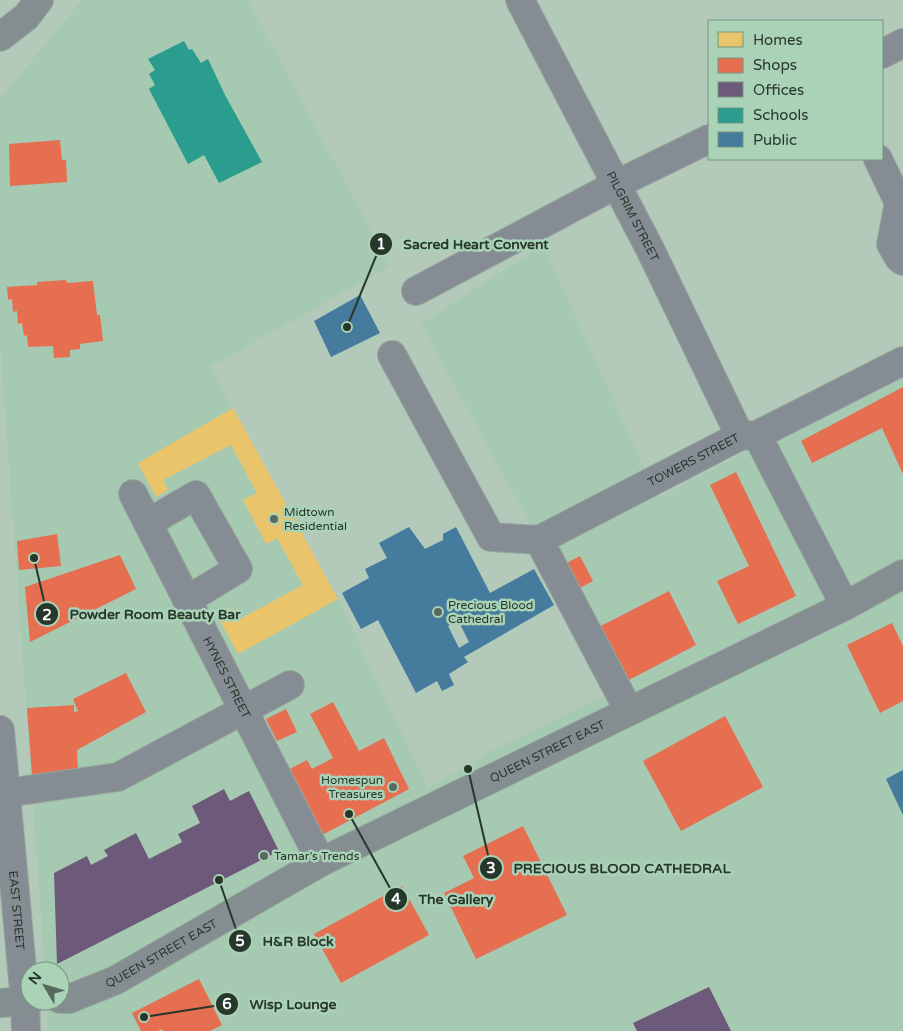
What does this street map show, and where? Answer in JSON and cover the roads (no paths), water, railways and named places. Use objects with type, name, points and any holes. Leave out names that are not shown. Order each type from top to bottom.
[{"type":"main road","points":[[0,37],[32,8]]},
{"type":"main road","points":[[0,56],[32,8]]},
{"type":"main road","name":"QUEEN STREET EAST","points":[[70,999],[116,980],[321,862],[845,606],[903,574]]},
{"type":"street","name":"PILGRIM STREET","points":[[520,0],[749,435],[845,606]]},
{"type":"street","points":[[883,53],[903,43]]},
{"type":"street","points":[[416,291],[708,139]]},
{"type":"street","points":[[878,160],[899,203],[891,244],[899,258],[903,261]]},
{"type":"street","points":[[392,354],[491,537],[539,540],[629,711]]},
{"type":"street","name":"TOWERS STREET","points":[[539,540],[749,435],[903,361]]},
{"type":"street","name":"HYNES STREET","points":[[133,494],[321,862]]},
{"type":"street","points":[[148,523],[196,495],[238,569],[187,600]]},
{"type":"street","points":[[6,793],[118,777],[290,685]]},
{"type":"street","name":"EAST STREET","points":[[0,730],[6,793],[4,822],[18,1001],[26,1031]]},
{"type":"place","name":"Sacred Heart Convent","points":[[347,327]]},
{"type":"place","name":"Midtown Residential","points":[[274,519]]},
{"type":"place","name":"Powder Room Beauty Bar","points":[[34,558]]},
{"type":"place","name":"Precious Blood Cathedral","points":[[438,612]]},
{"type":"place","name":"PRECIOUS BLOOD CATHEDRAL","points":[[468,769]]},
{"type":"place","name":"Homespun Treasures","points":[[393,787]]},
{"type":"place","name":"The Gallery","points":[[349,814]]},
{"type":"place","name":"Tamar’s Trends","points":[[264,856]]},
{"type":"place","name":"H&R Block","points":[[219,880]]},
{"type":"place","name":"Wisp Lounge","points":[[144,1017]]}]
